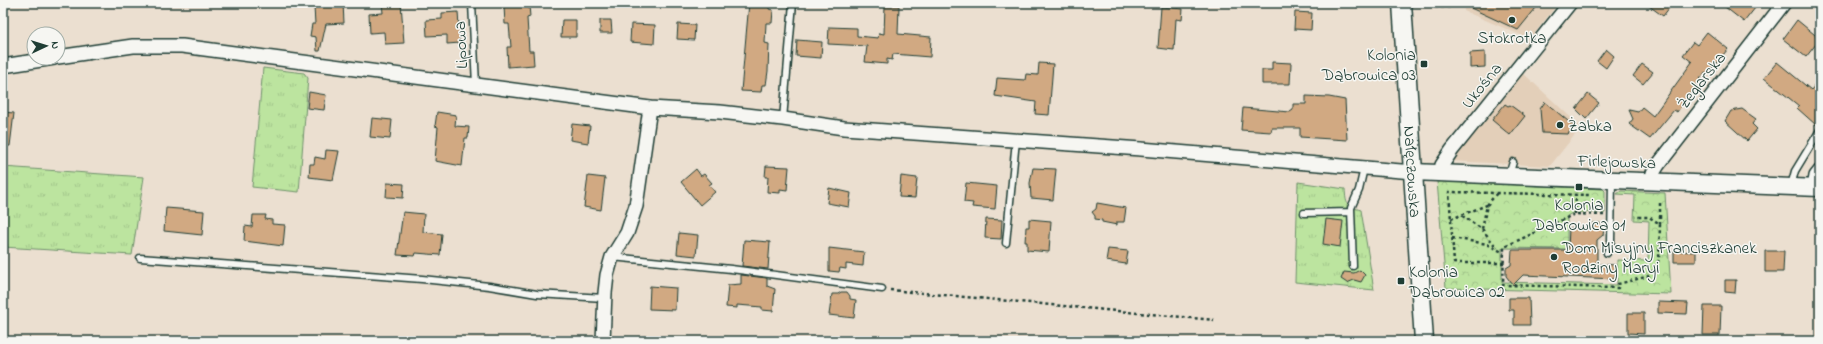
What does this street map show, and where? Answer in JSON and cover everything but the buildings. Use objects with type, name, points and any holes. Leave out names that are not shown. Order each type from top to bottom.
[{"type":"main road","name":"Nałęczowska","points":[[1402,3],[1424,341]]},
{"type":"street","name":"Ukośna","points":[[1440,173],[1442,165],[1452,150],[1570,3]]},
{"type":"street","name":"Żeglarska","points":[[1651,181],[1653,173],[1658,165],[1784,3]]},
{"type":"street","points":[[66,56],[137,46],[182,46],[650,108],[684,109],[783,119],[844,128],[1277,160],[1413,172]]},
{"type":"street","points":[[3,66],[26,62]]},
{"type":"street","points":[[603,341],[604,298],[612,257],[627,233],[636,206],[650,108]]},
{"type":"street","name":"Firlejowska","points":[[1413,172],[1440,173],[1511,169],[1612,180],[1817,188]]},
{"type":"street","points":[[1817,188],[1816,176],[1820,171]]},
{"type":"lane","name":"Lipowa","points":[[472,3],[476,85]]},
{"type":"lane","points":[[783,119],[793,3]]},
{"type":"lane","points":[[1791,187],[1795,171],[1820,130]]},
{"type":"lane","points":[[1006,243],[1016,140]]},
{"type":"lane","points":[[1353,266],[1351,212],[1364,168]]},
{"type":"lane","points":[[1607,253],[1611,241],[1612,180]]},
{"type":"lane","points":[[1304,213],[1351,212]]},
{"type":"lane","points":[[612,257],[731,269],[882,289]]},
{"type":"lane","points":[[140,258],[422,279],[489,286],[537,294],[604,298]]},
{"type":"path","points":[[1435,7],[1451,7]]},
{"type":"path","points":[[1504,263],[1454,263],[1449,192],[1593,195]]},
{"type":"path","points":[[1482,229],[1487,205],[1497,193]]},
{"type":"path","points":[[1575,214],[1576,195]]},
{"type":"path","points":[[1607,215],[1575,214],[1504,247],[1504,285],[1618,288],[1618,284],[1649,276],[1659,260],[1660,200]]},
{"type":"path","points":[[1451,219],[1487,205]]},
{"type":"path","points":[[1461,215],[1482,229],[1499,250]]},
{"type":"path","points":[[1635,217],[1649,217],[1660,224]]},
{"type":"path","points":[[1452,238],[1486,244],[1504,253]]},
{"type":"path","points":[[882,289],[1214,320]]},
{"type":"shaded area","points":[[1465,3],[1558,3],[1530,39],[1464,11]]},
{"type":"shaded area","points":[[1523,73],[1581,127],[1550,166],[1450,161]]},
{"type":"green space","points":[[263,68],[304,73],[308,78],[299,192],[252,187]]},
{"type":"green space","points":[[3,167],[144,177],[132,255],[3,247]]},
{"type":"green space","points":[[1437,181],[1603,189],[1605,191],[1605,213],[1574,212],[1567,216],[1567,249],[1502,248],[1502,282],[1617,285],[1617,260],[1648,261],[1649,221],[1634,220],[1635,195],[1617,194],[1621,191],[1665,193],[1671,294],[1446,288]]},
{"type":"green space","points":[[1298,182],[1345,189],[1348,204],[1361,210],[1374,290],[1295,282]]},
{"type":"place","name":"Stokrotka","points":[[1512,20]]},
{"type":"place","name":"Kolonia Dąbrowica 03","points":[[1424,64]]},
{"type":"place","name":"Żabka","points":[[1560,125]]},
{"type":"place","name":"Kolonia Dąbrowica 01","points":[[1579,187]]},
{"type":"place","name":"Dom Misyjny Franciszkanek Rodziny Maryi","points":[[1554,257]]},
{"type":"place","name":"Kolonia Dąbrowica 02","points":[[1401,281]]}]
